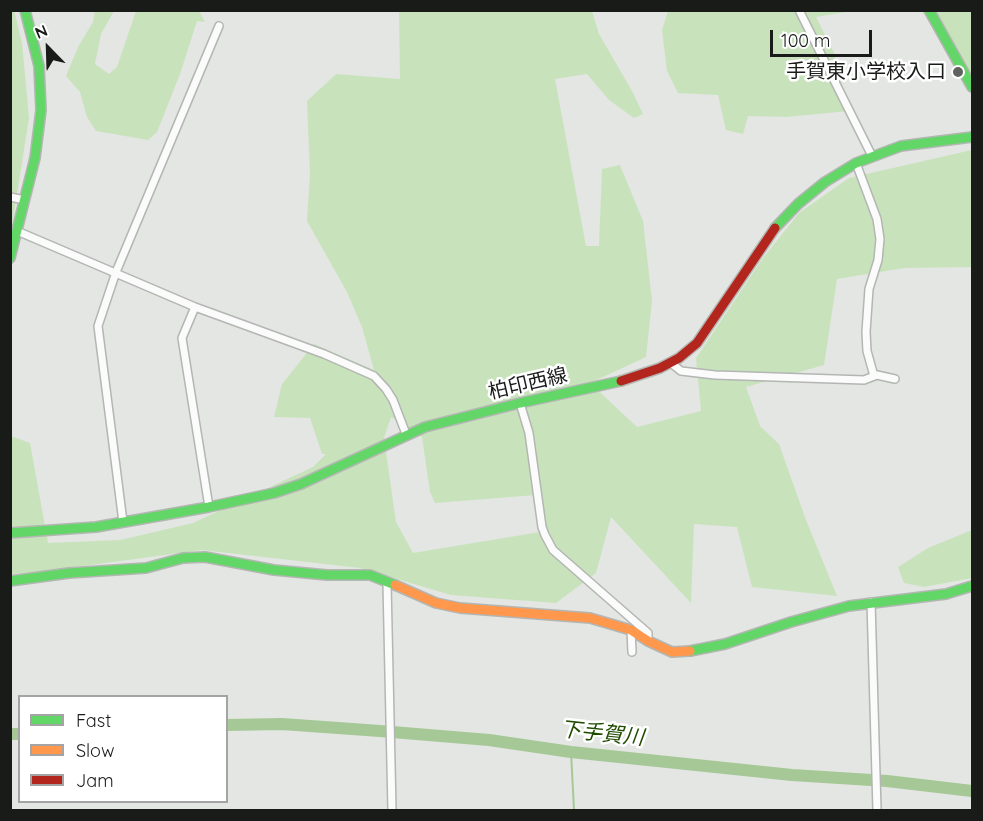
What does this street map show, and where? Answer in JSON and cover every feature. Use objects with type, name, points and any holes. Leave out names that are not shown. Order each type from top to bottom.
[{"type":"street","points":[[10,258],[36,158],[40,110],[37,56],[25,10]]},
{"type":"street","points":[[799,10],[872,156]]},
{"type":"street","points":[[929,10],[972,87]]},
{"type":"street","points":[[123,522],[98,326],[116,272],[219,26]]},
{"type":"street","name":"柏印西線","points":[[10,533],[72,529],[123,522],[209,507],[274,492],[301,484],[425,427],[643,375],[671,363],[688,351],[711,324],[761,246],[783,218],[812,192],[856,163],[872,156],[922,142],[972,137]]},
{"type":"street","points":[[856,163],[877,219],[880,239],[878,260],[869,289],[866,332],[867,351],[874,376]]},
{"type":"street","points":[[10,197],[25,200]]},
{"type":"street","points":[[17,231],[195,307],[324,354],[374,376],[393,400],[406,434]]},
{"type":"street","points":[[195,307],[182,338],[209,507]]},
{"type":"street","points":[[671,363],[681,371],[715,375],[864,380],[882,375],[895,379]]},
{"type":"street","points":[[520,403],[529,433],[542,527],[553,550],[648,633],[648,641]]},
{"type":"street","points":[[10,581],[69,573],[146,568],[183,558],[205,557],[274,570],[327,575],[370,575],[436,603],[504,612],[590,618],[632,630],[648,641],[672,652],[697,650],[754,636],[802,619],[871,602],[946,594],[972,586]]},
{"type":"street","points":[[387,583],[392,810]]},
{"type":"street","points":[[871,602],[877,810]]},
{"type":"street","points":[[632,630],[632,652]]},
{"type":"green space","points":[[14,10],[22,43],[29,118],[11,232],[10,11]]},
{"type":"green space","points":[[95,11],[114,11],[101,34],[95,64],[109,74],[117,67],[136,11],[199,11],[205,22],[197,21],[180,74],[157,132],[148,140],[96,131],[87,117],[80,92],[66,76],[78,47],[93,22]]},
{"type":"green space","points":[[399,11],[592,11],[599,34],[643,114],[634,118],[609,100],[587,74],[555,79],[586,246],[599,246],[602,169],[620,165],[643,221],[652,301],[646,357],[590,383],[637,427],[701,411],[696,358],[763,258],[799,213],[849,178],[972,150],[972,267],[904,268],[837,279],[824,365],[746,387],[760,426],[779,444],[806,520],[837,596],[752,587],[737,527],[694,524],[691,603],[611,517],[596,573],[556,603],[451,595],[360,568],[202,550],[11,574],[11,436],[30,443],[48,543],[120,540],[193,523],[313,467],[326,454],[322,454],[310,418],[274,417],[282,384],[314,344],[374,370],[362,327],[347,292],[307,221],[310,174],[307,101],[336,74],[400,79]],"holes":[[[391,417],[422,437],[430,492],[435,503],[536,495],[546,531],[413,553],[396,522],[384,438]]]},
{"type":"green space","points":[[668,11],[852,11],[816,17],[834,53],[849,111],[786,117],[748,116],[743,134],[726,130],[718,95],[678,93],[667,71],[662,30]]},
{"type":"green space","points":[[921,11],[972,11],[972,77],[947,37]]},
{"type":"green space","points":[[972,530],[972,578],[924,587],[904,583],[898,567],[928,548]]},
{"type":"waterway","name":"下手賀川","points":[[228,725],[282,724],[489,740],[571,752],[972,791]]},
{"type":"waterway","name":"下手賀川","points":[[10,734],[18,734]]},
{"type":"waterway","points":[[571,752],[574,810]]},
{"type":"traffic: fast","points":[[10,258],[35,158],[41,110],[39,66],[25,10]]},
{"type":"traffic: fast","points":[[929,10],[972,87]]},
{"type":"traffic: fast","points":[[775,228],[798,204],[825,182],[856,163],[901,146],[972,137]]},
{"type":"traffic: fast","points":[[10,533],[96,527],[274,493],[301,484],[425,427],[621,381]]},
{"type":"traffic: fast","points":[[10,581],[69,573],[146,568],[183,558],[205,557],[274,570],[327,575],[370,575],[395,585]]},
{"type":"traffic: fast","points":[[690,651],[725,644],[849,606],[946,594],[972,586]]},
{"type":"traffic: slow","points":[[395,585],[436,603],[460,608],[590,618],[631,630],[672,652],[690,651]]},
{"type":"traffic: jam","points":[[621,381],[660,368],[679,358],[697,343],[775,228]]},
{"type":"place","name":"手賀東小学校入口","points":[[958,72]]}]
